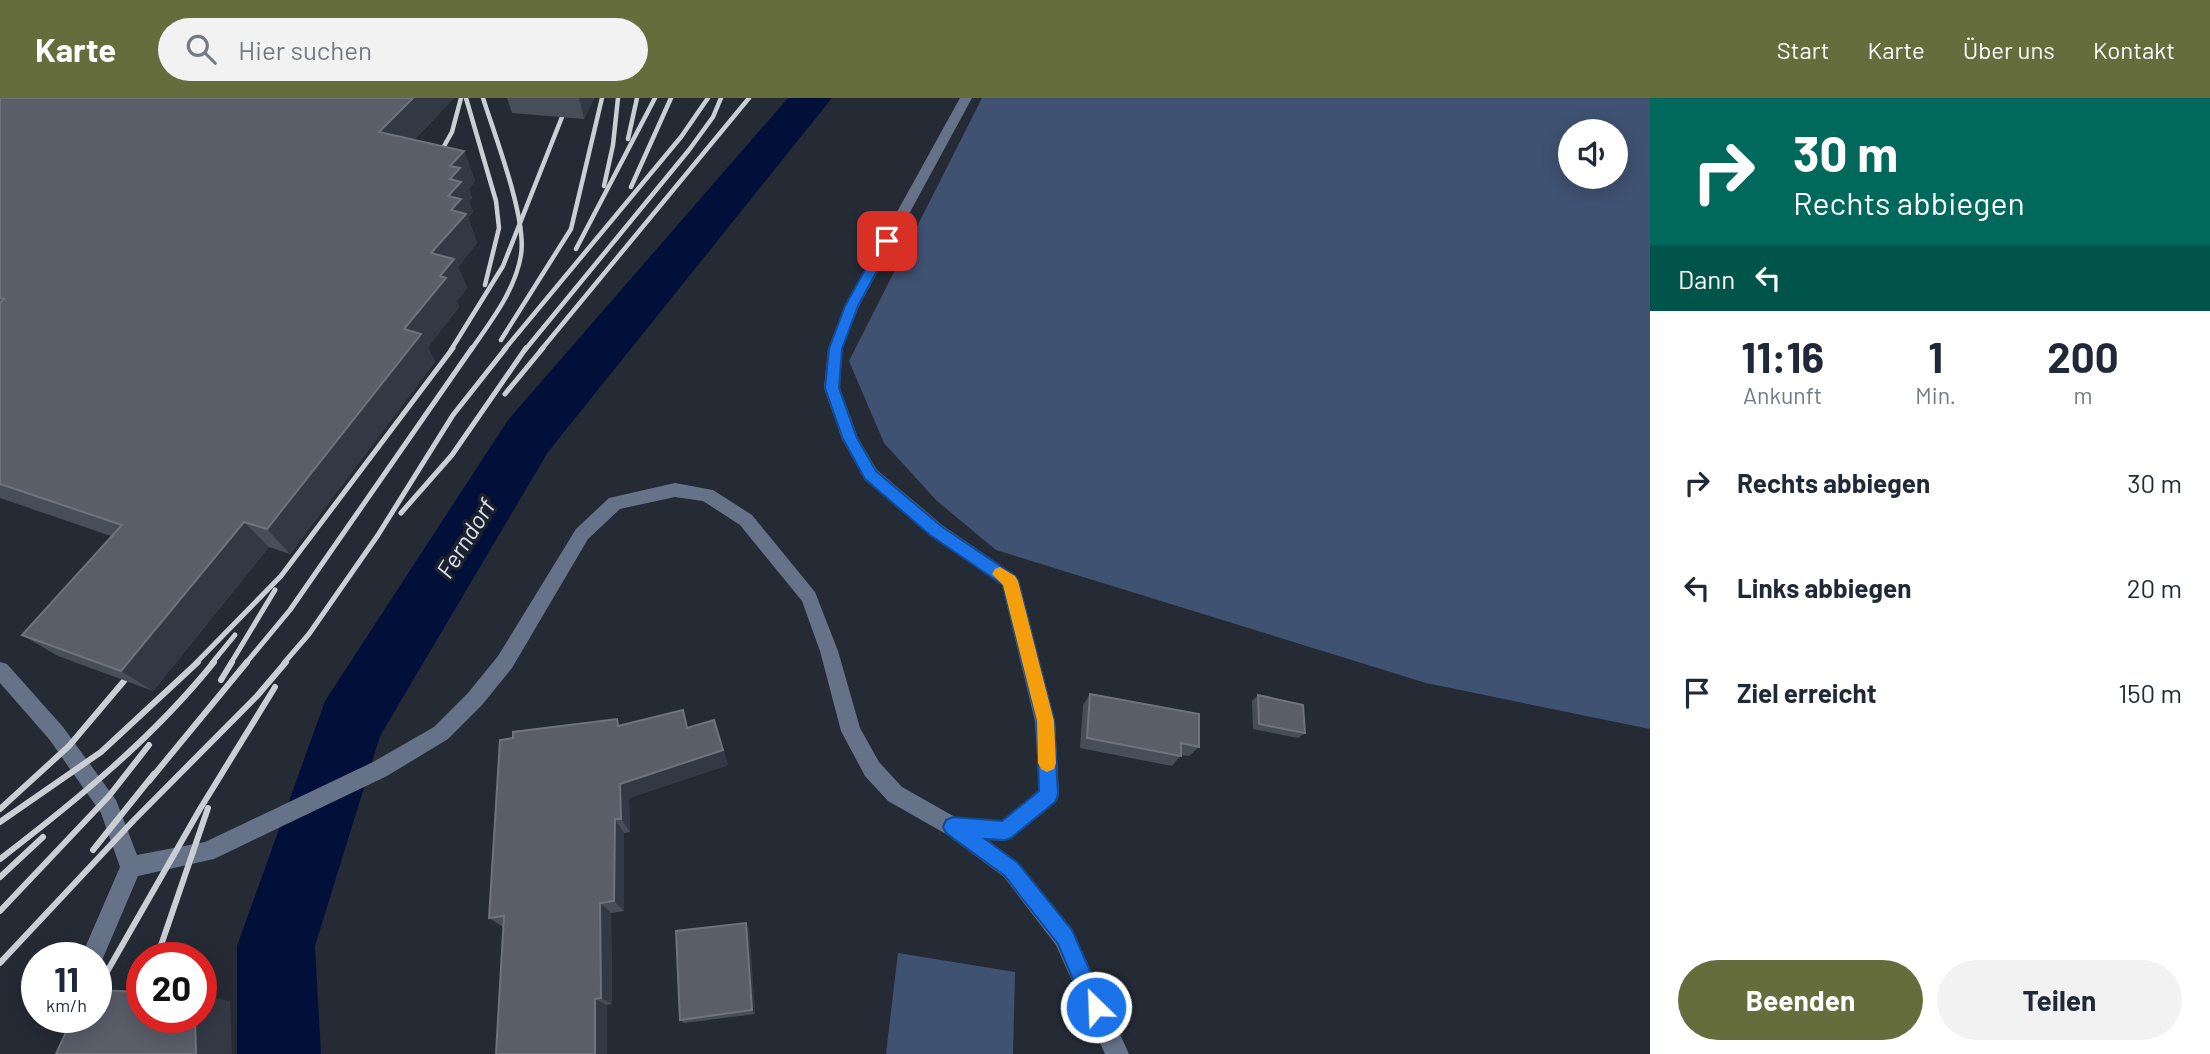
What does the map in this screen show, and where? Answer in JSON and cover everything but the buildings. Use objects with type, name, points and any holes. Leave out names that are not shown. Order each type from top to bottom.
[{"type":"lane","points":[[953,827],[1005,831],[1049,795],[1045,721],[1010,581],[936,530],[871,475],[850,439],[832,388],[835,349],[852,306],[966,98]]},
{"type":"lane","points":[[131,867],[207,852],[380,769],[441,733],[475,699],[512,652],[582,534],[598,518],[615,503],[675,490],[707,495],[746,520],[809,597],[851,731],[872,769],[895,794],[953,827],[1011,870],[1065,937],[1117,1054]]},
{"type":"lane","points":[[0,670],[56,733],[109,807],[131,867],[98,942]]},
{"type":"shaded area","points":[[982,98],[1650,98],[1650,729],[1426,683],[996,550],[937,501],[884,443],[849,361]]},
{"type":"shaded area","points":[[898,953],[1015,972],[1013,1054],[886,1054]]},
{"type":"waterway","name":"Ferndorf","points":[[279,1054],[276,946],[349,724],[528,436],[811,98]]},
{"type":"railway","points":[[435,162],[452,132],[461,98]]},
{"type":"railway","points":[[466,98],[496,201],[499,228],[485,285]]},
{"type":"railway","points":[[483,98],[502,155],[520,224]]},
{"type":"railway","points":[[501,340],[571,229],[602,98]]},
{"type":"railway","points":[[604,186],[613,145],[618,98]]},
{"type":"railway","points":[[628,139],[637,98]]},
{"type":"railway","points":[[576,249],[655,98]]},
{"type":"railway","points":[[631,187],[671,98]]},
{"type":"railway","points":[[504,350],[681,137],[708,98]]},
{"type":"railway","points":[[525,350],[689,150],[713,117],[721,98]]},
{"type":"railway","points":[[541,350],[749,98]]},
{"type":"railway","points":[[520,224],[562,117]]},
{"type":"railway","points":[[451,350],[503,266],[520,224]]},
{"type":"railway","points":[[471,350],[494,317],[513,281],[521,255],[520,224]]},
{"type":"railway","points":[[196,663],[281,576],[453,348]]},
{"type":"railway","points":[[246,663],[290,610],[472,348]]},
{"type":"railway","points":[[284,663],[309,634],[378,535],[453,415],[506,348]]},
{"type":"railway","points":[[401,513],[452,455],[526,348]]},
{"type":"railway","points":[[505,394],[543,348]]},
{"type":"railway","points":[[231,663],[275,590]]},
{"type":"railway","points":[[212,663],[235,635]]},
{"type":"railway","points":[[0,822],[101,752],[198,662]]},
{"type":"railway","points":[[0,859],[113,767],[166,717],[214,662]]},
{"type":"railway","points":[[221,680],[232,662]]},
{"type":"railway","points":[[149,781],[247,662]]},
{"type":"railway","points":[[0,963],[134,820],[257,696],[286,662]]},
{"type":"railway","points":[[0,809],[69,746],[124,681]]},
{"type":"railway","points":[[112,963],[200,809],[275,687]]},
{"type":"railway","points":[[0,911],[109,796],[149,745]]},
{"type":"railway","points":[[93,850],[154,774]]},
{"type":"railway","points":[[162,942],[208,808]]},
{"type":"railway","points":[[0,877],[43,837]]},
{"type":"slow traffic","points":[[1000,574],[1010,581],[1045,721],[1047,763]]},
{"type":"route","points":[[887,241],[852,306],[835,349],[832,388],[850,439],[871,475],[936,530],[1010,581],[1045,721],[1049,795],[1005,831],[953,827],[1011,870],[1065,937],[1096,1007]]}]
